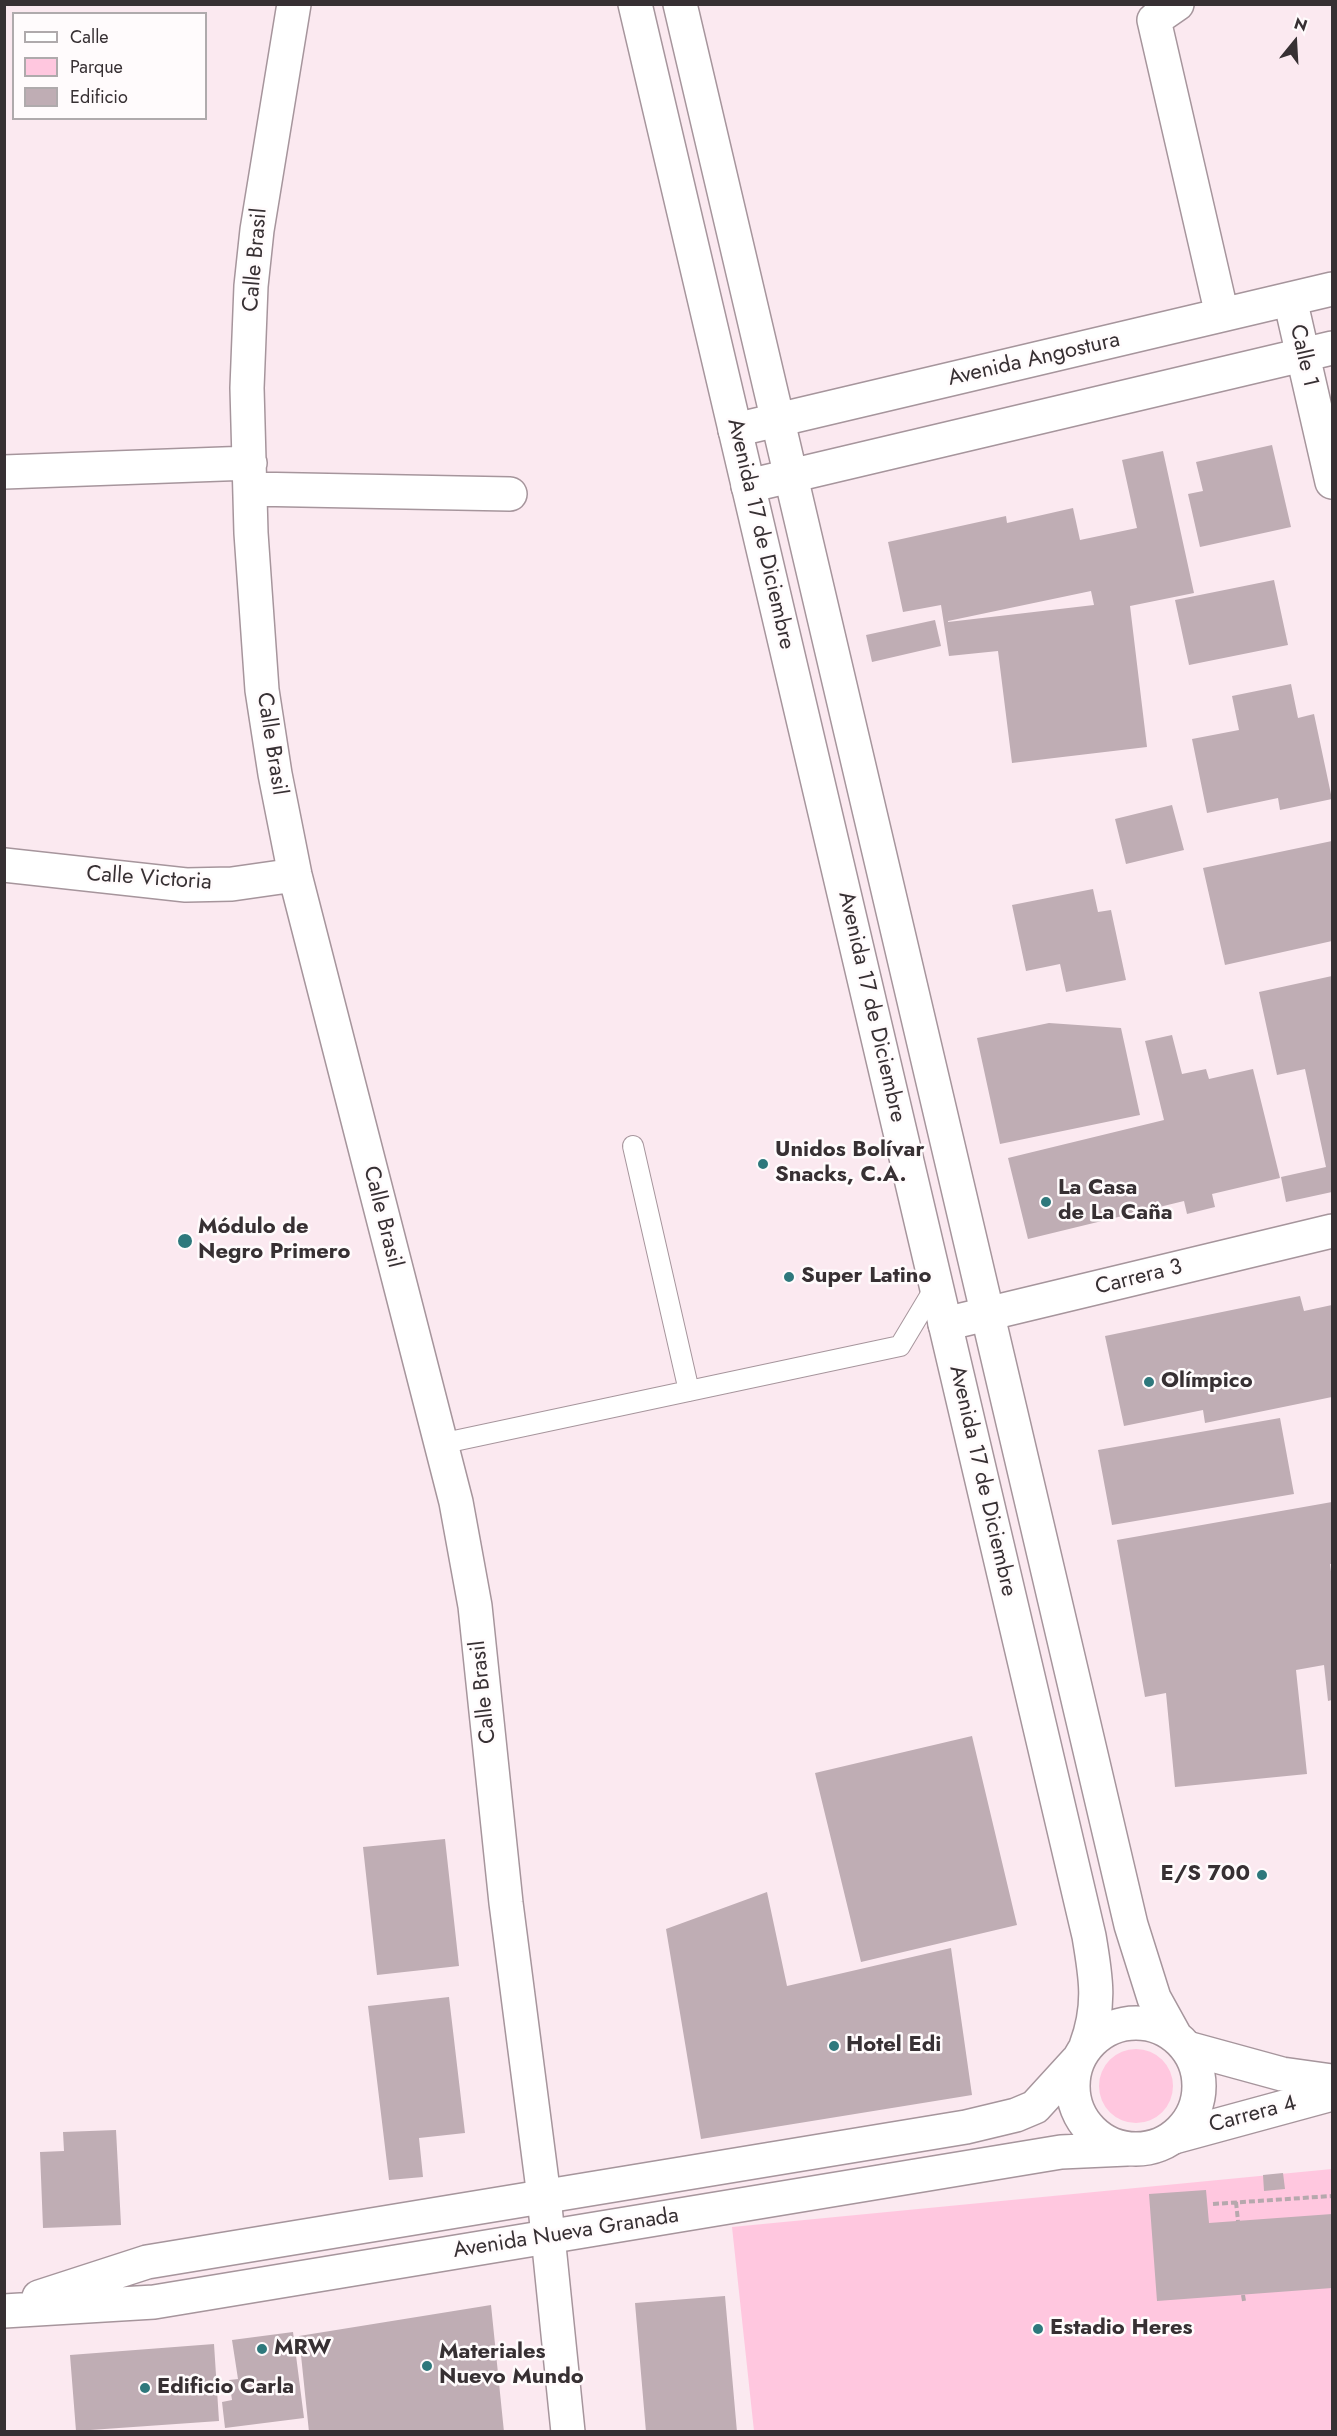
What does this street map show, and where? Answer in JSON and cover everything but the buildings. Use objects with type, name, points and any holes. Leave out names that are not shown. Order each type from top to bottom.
[{"type":"street","name":"Calle Brasil","points":[[294,4],[266,169],[251,286],[248,388],[250,476],[262,690],[274,774],[295,875],[456,1502],[475,1606],[506,1903],[544,2197],[568,2432]]},
{"type":"street","name":"Avenida 17 de Diciembre","points":[[635,4],[1089,1936],[1097,2004],[1093,2027],[1081,2053]]},
{"type":"street","name":"Avenida 17 de Diciembre","points":[[680,4],[1131,1925],[1147,1980],[1181,2042]]},
{"type":"street","points":[[1178,4],[1154,20],[1222,315]]},
{"type":"street","name":"Avenida Angostura","points":[[735,430],[1332,289]]},
{"type":"street","name":"Calle 1","points":[[1290,299],[1318,352],[1332,482]]},
{"type":"street","points":[[748,486],[1318,352]]},
{"type":"street","points":[[4,472],[250,476],[510,494]]},
{"type":"street","name":"Calle Victoria","points":[[4,865],[186,885],[232,884],[295,875]]},
{"type":"street","name":"Carrera 3","points":[[945,1324],[1332,1231]]},
{"type":"street","points":[[1128,2022],[1161,2028],[1181,2042],[1196,2062],[1200,2078],[1199,2095],[1194,2111],[1174,2137],[1143,2149],[1127,2149],[1111,2144],[1084,2124],[1072,2093],[1072,2077],[1081,2053],[1097,2034],[1128,2022]]},
{"type":"street","name":"Carrera 4","points":[[1181,2042],[1259,2068],[1332,2081]]},
{"type":"street","name":"Avenida Nueva Granada","points":[[4,2310],[147,2262],[966,2127],[1016,2115],[1035,2107],[1081,2053]]},
{"type":"street","name":"Carrera 4","points":[[1174,2137],[1332,2094]]},
{"type":"street","name":"Avenida Nueva Granada","points":[[4,2310],[154,2302],[1061,2152],[1127,2149]]},
{"type":"lane","points":[[633,1146],[689,1391]]},
{"type":"lane","points":[[440,1444],[900,1346],[936,1286]]},
{"type":"path","points":[[1213,2204],[1332,2196]]},
{"type":"path","points":[[1236,2202],[1238,2221]]},
{"type":"path","points":[[1243,2295],[1244,2301]]},
{"type":"green space","points":[[1136,2049],[1150,2052],[1162,2060],[1170,2072],[1173,2086],[1170,2100],[1162,2112],[1150,2120],[1136,2123],[1122,2120],[1110,2112],[1102,2100],[1099,2086],[1102,2072],[1110,2060],[1122,2052]]},
{"type":"green space","name":"Estadio Heres","points":[[1332,2169],[1332,2431],[754,2431],[732,2227]]},
{"type":"place","name":"Unidos Bolívar Snacks, C.A.","points":[[763,1164]]},
{"type":"place","name":"La Casa de La Caña","points":[[1046,1202]]},
{"type":"place","name":"Módulo de Negro Primero","points":[[185,1241]]},
{"type":"place","name":"Super Latino","points":[[789,1277]]},
{"type":"place","name":"Olímpico","points":[[1149,1382]]},
{"type":"place","name":"E/S 700","points":[[1262,1875]]},
{"type":"place","name":"Hotel Edi","points":[[834,2046]]},
{"type":"place","name":"Estadio Heres","points":[[1038,2329]]},
{"type":"place","name":"MRW","points":[[262,2349]]},
{"type":"place","name":"Materiales Nuevo Mundo","points":[[427,2366]]},
{"type":"place","name":"Edificio Carla","points":[[145,2388]]}]
